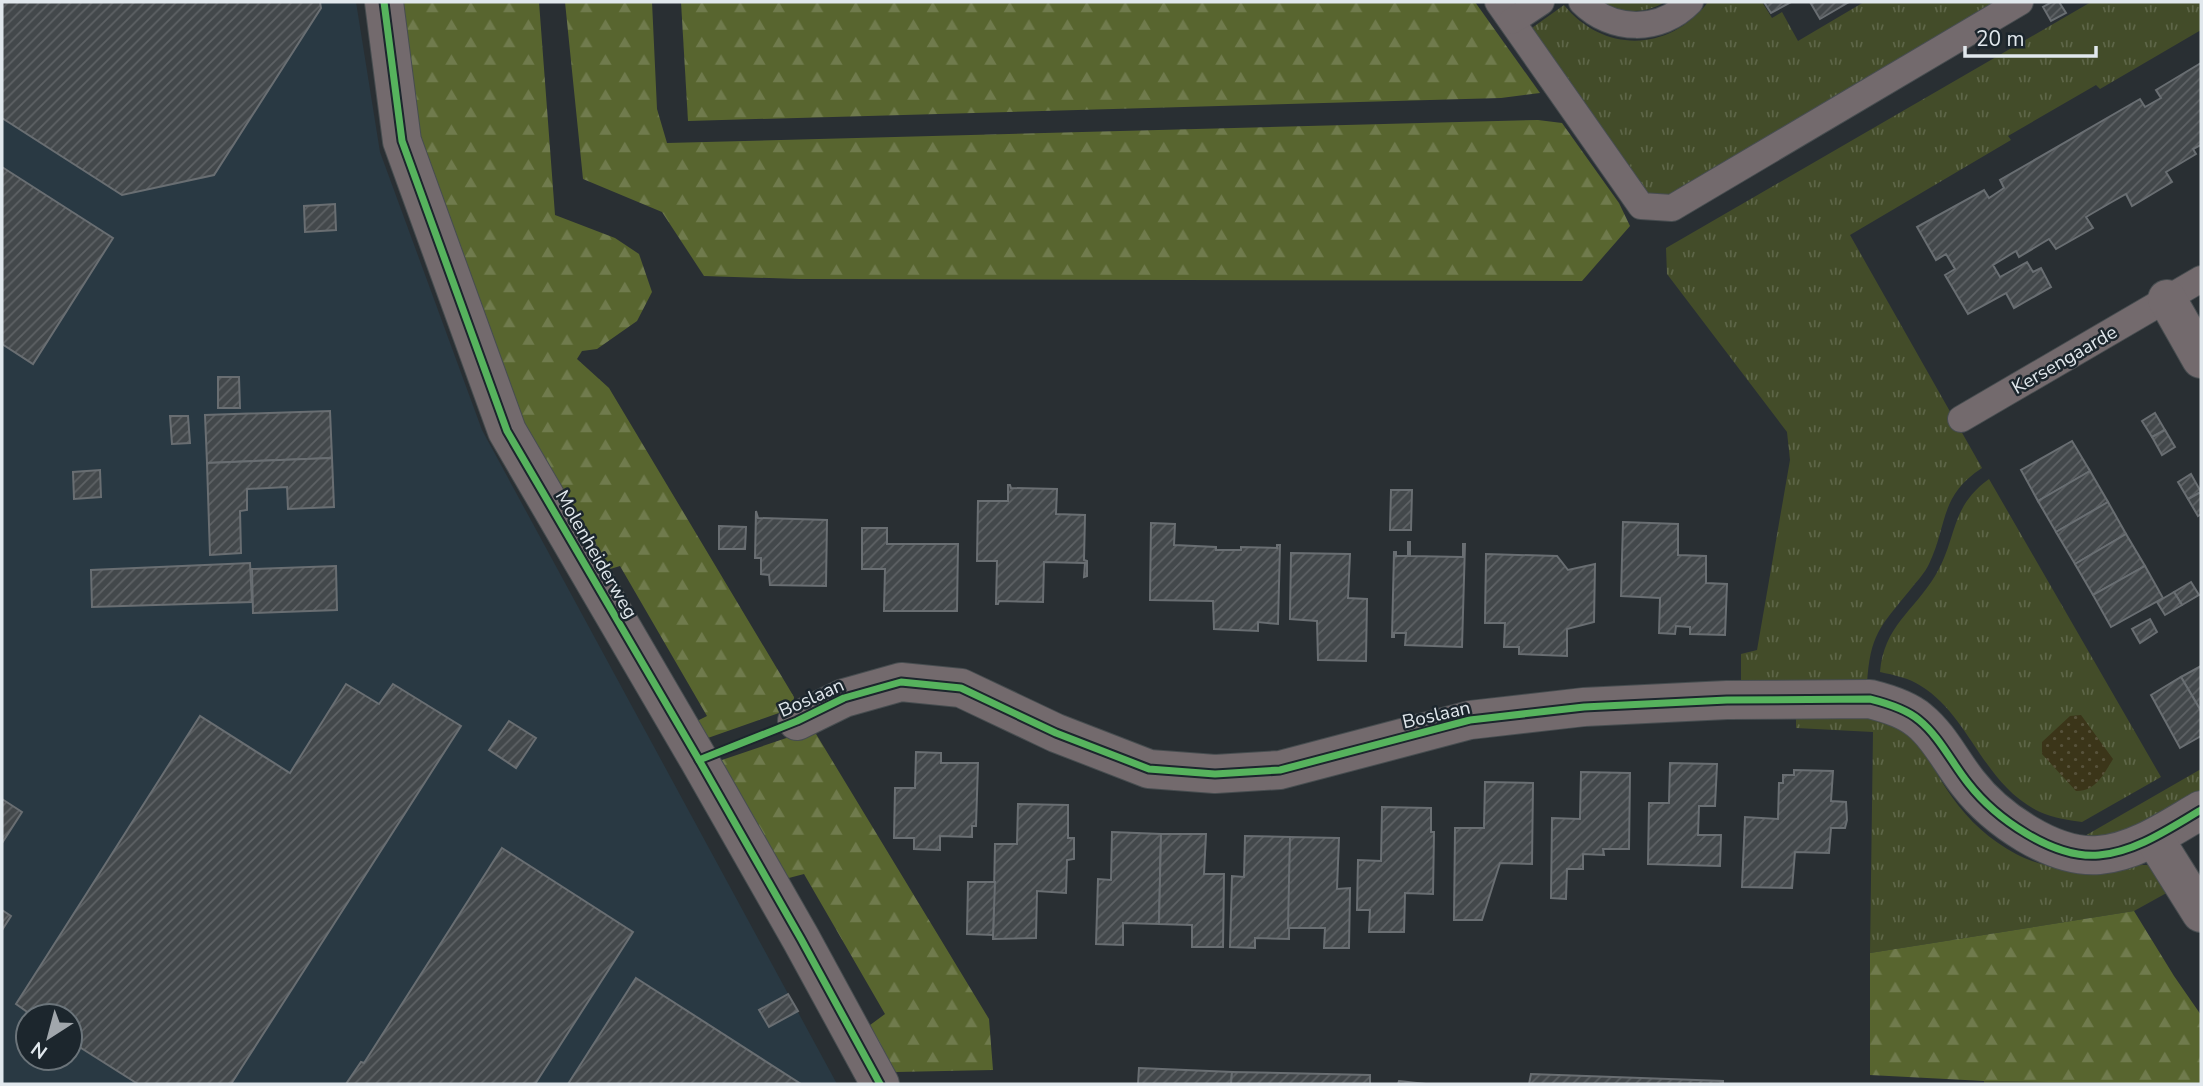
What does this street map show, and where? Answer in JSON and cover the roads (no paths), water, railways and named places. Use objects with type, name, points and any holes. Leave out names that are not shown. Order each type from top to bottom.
[{"type":"street","name":"Molenheiderweg","points":[[384,2],[402,141],[507,431],[788,915],[880,1084]]},
{"type":"street","points":[[2167,299],[2201,359]]},
{"type":"street","name":"Boslaan","points":[[797,721],[844,698],[901,682],[961,688],[1056,733],[1149,769],[1214,774],[1280,770],[1470,720],[1584,707],[1727,700],[1870,699],[1889,704],[1919,719],[1948,754],[1968,785],[1999,817],[2024,834],[2067,852],[2098,855],[2154,838]]},
{"type":"street","points":[[2201,810],[2154,838],[2201,913]]},
{"type":"lane","points":[[1541,2],[1505,12],[1641,206],[1672,208],[2020,2]]},
{"type":"lane","points":[[1582,2],[1591,11],[1610,21],[1630,26],[1651,24],[1671,17],[1690,2]]},
{"type":"lane","name":"Kersengaarde","points":[[1961,419],[2201,279]]}]
